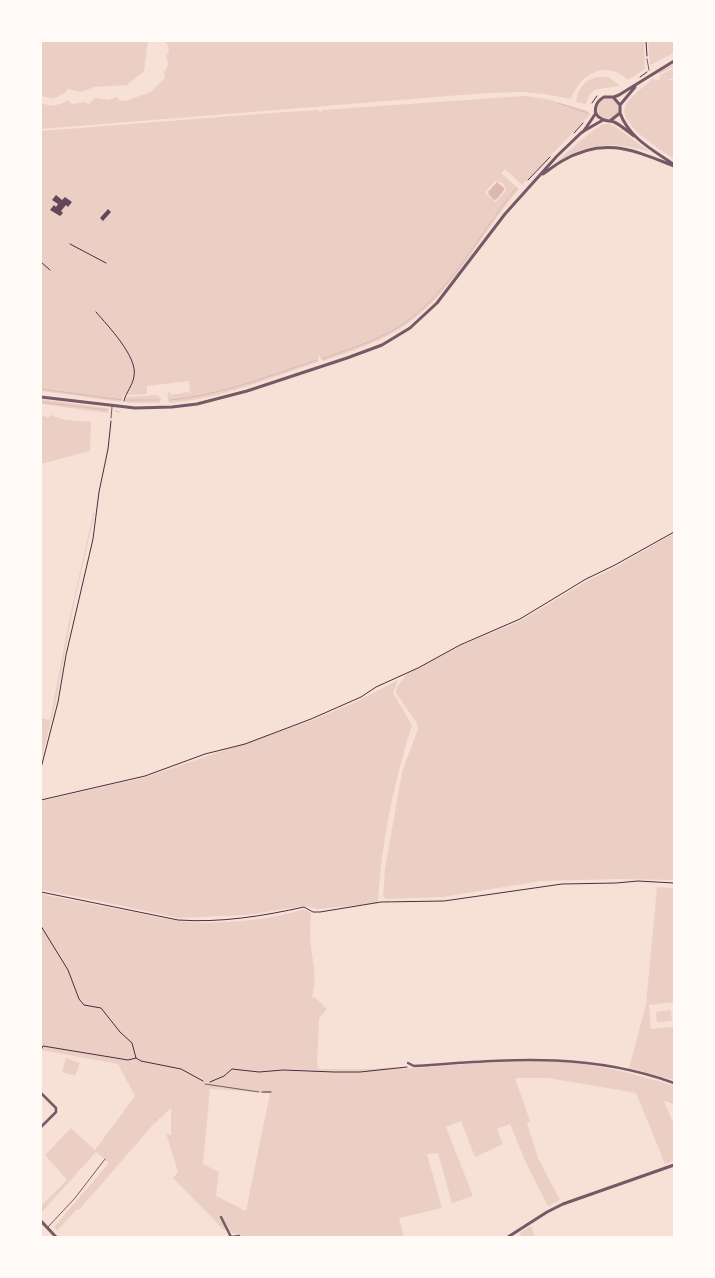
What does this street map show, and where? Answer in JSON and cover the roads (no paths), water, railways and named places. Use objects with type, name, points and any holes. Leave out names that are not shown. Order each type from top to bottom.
[{"type":"street","points":[[41,397],[112,406],[154,408],[218,400],[347,358],[382,344],[410,328],[437,303],[506,214],[557,156],[582,132],[596,112],[596,103],[600,99],[604,96],[613,97],[619,95],[674,61]]},
{"type":"street","points":[[620,105],[637,84]]},
{"type":"street","points":[[613,97],[618,100],[620,113],[626,126],[634,136]]},
{"type":"street","points":[[596,112],[603,120]]},
{"type":"street","points":[[610,121],[620,113]]},
{"type":"street","points":[[582,132],[603,120],[610,121],[674,165]]},
{"type":"street","points":[[538,177],[570,157],[588,151],[607,148],[634,150],[674,165]]},
{"type":"street","points":[[408,1063],[414,1066],[505,1060],[562,1060],[612,1066],[674,1083]]},
{"type":"street","points":[[41,1093],[56,1108],[56,1112],[41,1127]]},
{"type":"street","points":[[508,1237],[563,1204],[674,1166]]},
{"type":"street","points":[[221,1218],[231,1237],[240,1236]]},
{"type":"street","points":[[41,1221],[56,1237]]},
{"type":"lane","points":[[647,59],[649,70]]},
{"type":"lane","points":[[111,418],[112,406]]},
{"type":"lane","points":[[205,1084],[259,1092]]},
{"type":"lane","points":[[48,1228],[105,1159]]},
{"type":"waterway","points":[[659,73],[674,65]]},
{"type":"waterway","points":[[558,103],[588,113]]},
{"type":"waterway","points":[[322,359],[379,337],[397,328],[415,315],[432,299],[462,264],[516,188]]},
{"type":"waterway","points":[[170,400],[208,394],[317,360]]},
{"type":"waterway","points":[[41,389],[122,400]]},
{"type":"waterway","points":[[126,400],[158,400]]},
{"type":"waterway","points":[[41,402],[108,410]]}]
